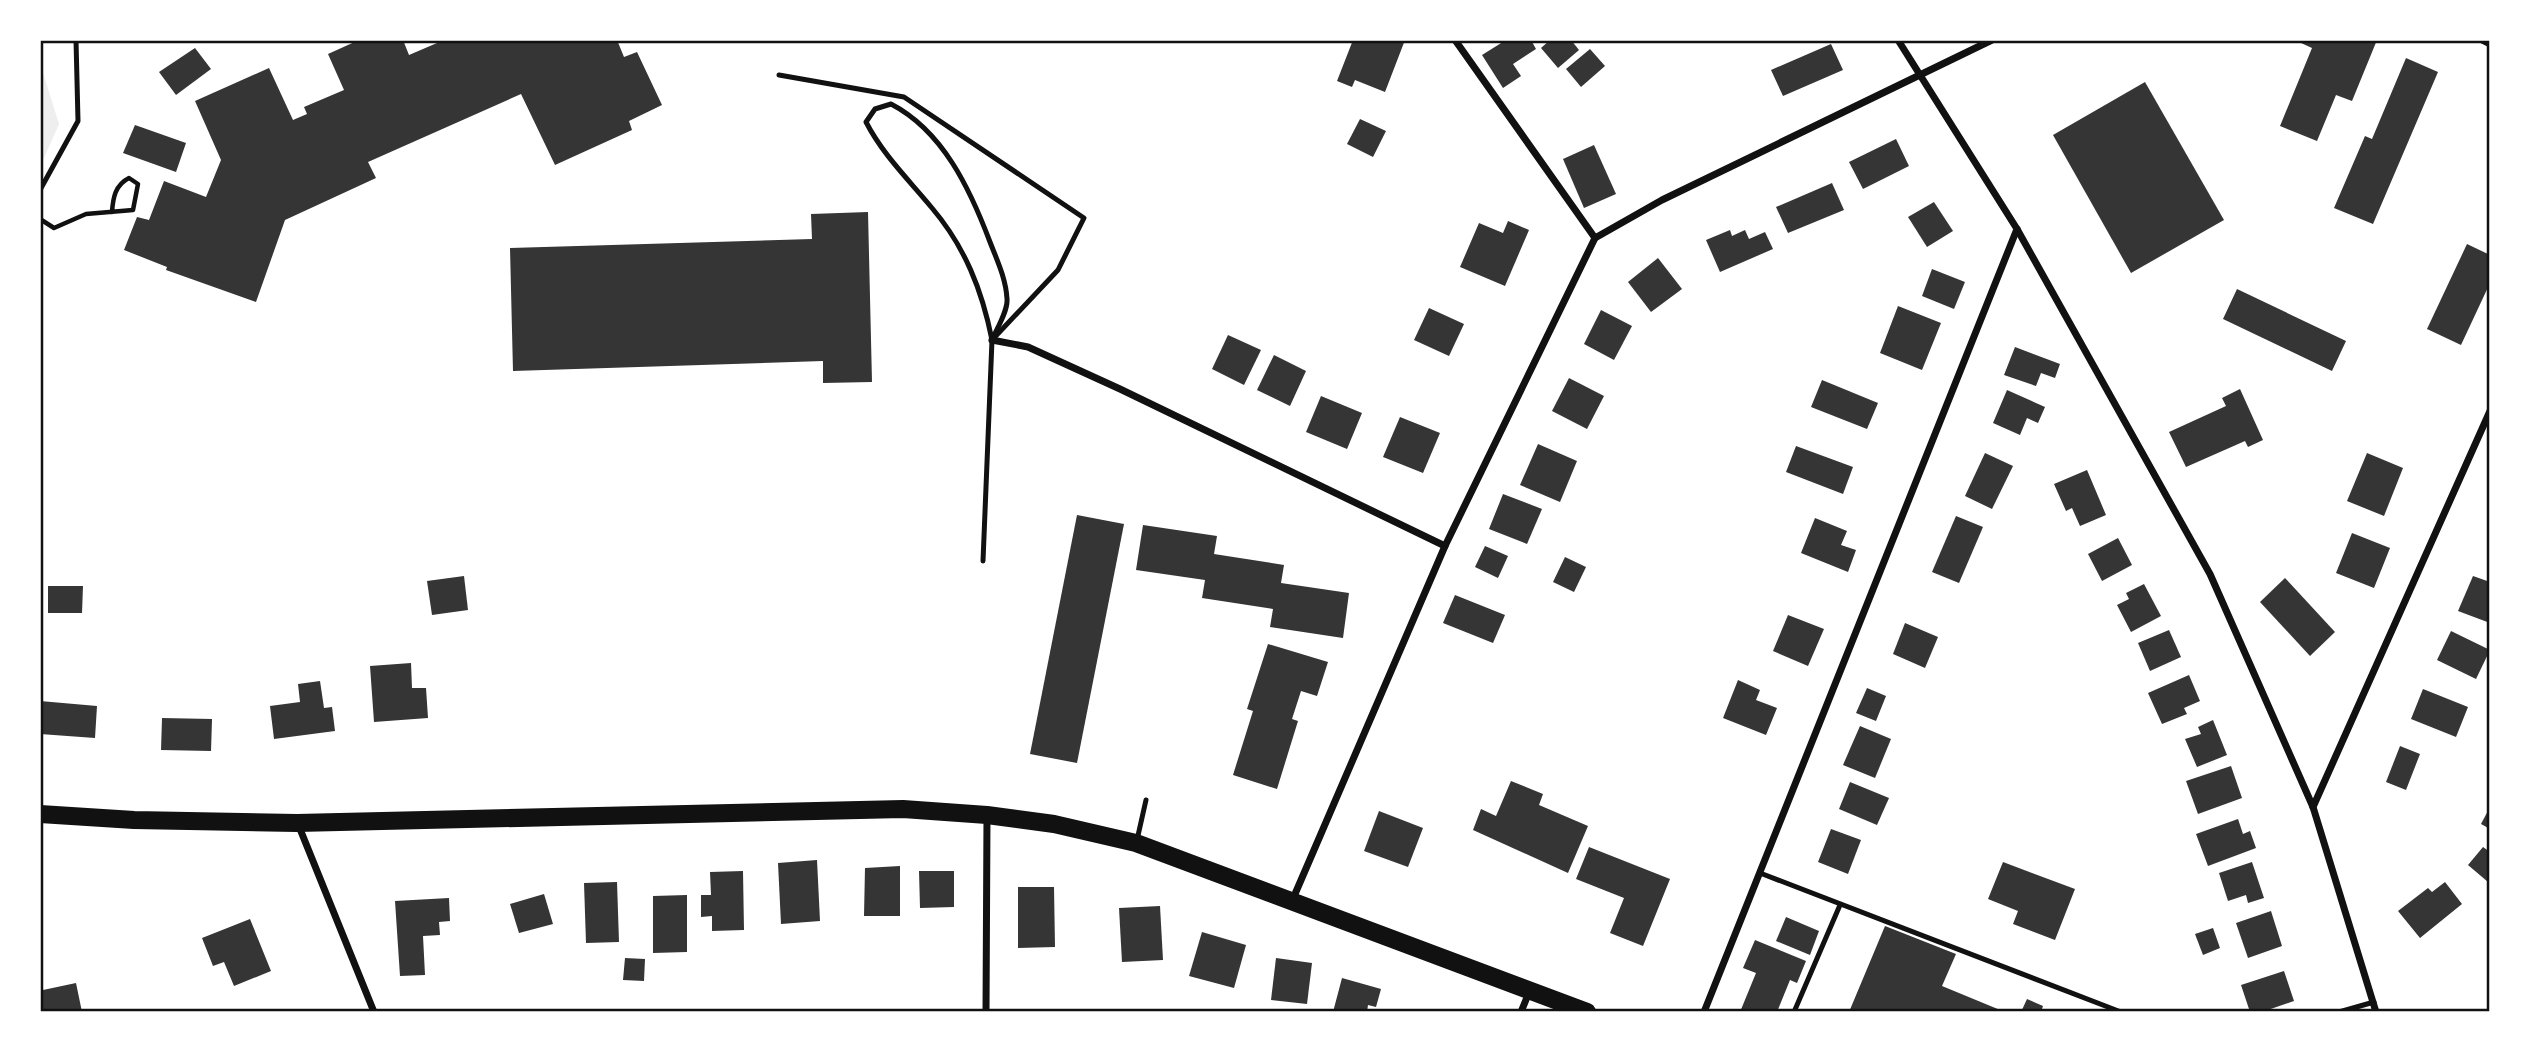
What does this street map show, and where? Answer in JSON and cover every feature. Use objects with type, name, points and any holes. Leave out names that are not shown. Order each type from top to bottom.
[{"type":"main road","points":[[40,814],[297,823],[903,810],[987,814],[1054,824],[1136,843],[1587,1012]]},
{"type":"street","points":[[1455,40],[1595,238]]},
{"type":"street","points":[[1898,40],[2017,229],[2210,574],[2313,807],[2376,1012]]},
{"type":"street","points":[[1292,902],[1445,546],[1595,238],[1662,200],[1993,40]]},
{"type":"street","points":[[1704,1012],[2017,229]]},
{"type":"street","points":[[992,340],[1028,347],[1109,383],[1445,546]]},
{"type":"street","points":[[2313,807],[2490,411]]},
{"type":"street","points":[[986,1012],[987,814]]},
{"type":"street","points":[[297,823],[373,1012]]},
{"type":"street","points":[[1521,1012],[1530,989]]},
{"type":"lane","points":[[40,190],[78,121],[76,40]]},
{"type":"lane","points":[[2480,40],[2490,45]]},
{"type":"lane","points":[[779,75],[904,97],[1084,218],[1058,270],[992,340]]},
{"type":"lane","points":[[983,561],[992,340],[983,295],[958,243],[877,144],[866,122],[875,109],[891,104],[910,114],[941,146],[974,200],[1003,275],[1007,302],[992,340]]},
{"type":"lane","points":[[1136,843],[1146,800]]},
{"type":"lane","points":[[1760,873],[2120,1012]]},
{"type":"lane","points":[[1794,1012],[1840,905]]},
{"type":"lane","points":[[2339,1012],[2374,1002]]},
{"type":"path","points":[[40,219],[54,228],[86,215],[133,210],[138,184],[129,178],[120,182],[113,198],[112,212]]},
{"type":"shaded area","points":[[40,63],[59,124],[40,167]]},
{"type":"building","points":[[359,40],[403,40],[409,55],[444,40],[617,40],[624,57],[637,52],[662,105],[629,121],[632,130],[555,165],[521,94],[368,162],[376,178],[285,220],[256,302],[166,270],[167,267],[124,250],[137,217],[149,220],[164,181],[206,197],[221,160],[195,101],[269,68],[293,120],[307,114],[304,107],[344,90],[328,54]]},
{"type":"building","points":[[1353,40],[1405,40],[1385,92],[1355,80],[1352,87],[1337,81]]},
{"type":"building","points":[[1506,40],[1531,40],[1536,49],[1513,64],[1521,76],[1503,88],[1482,55]]},
{"type":"building","points":[[1550,40],[1571,40],[1579,50],[1558,68],[1541,48]]},
{"type":"building","points":[[2302,40],[2377,40],[2352,101],[2336,95],[2317,141],[2280,126],[2312,48],[2301,43]]},
{"type":"building","points":[[1831,44],[1843,70],[1783,96],[1771,70]]},
{"type":"building","points":[[195,48],[211,69],[176,95],[159,72]]},
{"type":"building","points":[[1590,49],[1605,66],[1581,87],[1566,69]]},
{"type":"building","points":[[2406,58],[2438,72],[2373,224],[2334,208],[2365,136],[2372,139]]},
{"type":"building","points":[[2145,82],[2224,220],[2131,273],[2053,135]]},
{"type":"building","points":[[1360,119],[1386,131],[1373,157],[1347,144]]},
{"type":"building","points":[[135,125],[186,143],[176,172],[123,153]]},
{"type":"building","points":[[1896,139],[1909,166],[1863,189],[1849,162]]},
{"type":"building","points":[[1594,145],[1616,194],[1584,208],[1563,159]]},
{"type":"building","points":[[1832,183],[1844,210],[1788,233],[1776,207]]},
{"type":"building","points":[[1934,202],[1953,231],[1927,247],[1908,217]]},
{"type":"building","points":[[868,212],[872,382],[823,383],[823,361],[513,371],[510,248],[812,239],[811,214]]},
{"type":"building","points":[[1508,221],[1529,230],[1505,286],[1460,267],[1479,223],[1503,233]]},
{"type":"building","points":[[1730,230],[1732,236],[1745,230],[1749,239],[1765,232],[1773,249],[1720,272],[1706,240]]},
{"type":"building","points":[[2467,244],[2490,255],[2490,283],[2461,345],[2427,329]]},
{"type":"building","points":[[1658,258],[1682,289],[1651,312],[1628,282]]},
{"type":"building","points":[[1932,269],[1965,282],[1954,309],[1922,296]]},
{"type":"building","points":[[2237,289],[2346,341],[2332,371],[2223,319]]},
{"type":"building","points":[[1898,306],[1941,323],[1922,370],[1880,353]]},
{"type":"building","points":[[1429,308],[1464,324],[1449,356],[1414,340]]},
{"type":"building","points":[[1601,310],[1632,326],[1614,360],[1584,344]]},
{"type":"building","points":[[1228,335],[1261,350],[1244,385],[1212,369]]},
{"type":"building","points":[[2015,347],[2060,364],[2055,378],[2041,373],[2036,386],[2004,375]]},
{"type":"building","points":[[1274,355],[1306,371],[1290,406],[1257,390]]},
{"type":"building","points":[[1569,378],[1604,396],[1587,429],[1552,411]]},
{"type":"building","points":[[1822,380],[1878,403],[1867,429],[1811,407]]},
{"type":"building","points":[[2240,389],[2263,440],[2248,447],[2245,441],[2186,467],[2169,432],[2226,406],[2222,398]]},
{"type":"building","points":[[2007,390],[2045,407],[2038,423],[2027,418],[2020,435],[1993,423]]},
{"type":"building","points":[[1321,396],[1362,413],[1347,449],[1306,432]]},
{"type":"building","points":[[1400,417],[1440,433],[1423,473],[1383,457]]},
{"type":"building","points":[[1538,444],[1577,461],[1560,502],[1520,485]]},
{"type":"building","points":[[1796,446],[1853,467],[1843,494],[1786,472]]},
{"type":"building","points":[[1985,453],[2013,466],[1992,509],[1965,496]]},
{"type":"building","points":[[2367,453],[2403,468],[2384,516],[2347,501]]},
{"type":"building","points":[[2087,470],[2106,515],[2080,526],[2072,508],[2066,511],[2054,484]]},
{"type":"building","points":[[1503,494],[1542,509],[1527,544],[1489,529]]},
{"type":"building","points":[[1077,515],[1124,524],[1077,763],[1030,754]]},
{"type":"building","points":[[1956,516],[1983,527],[1959,583],[1932,572]]},
{"type":"building","points":[[1815,518],[1847,531],[1841,545],[1856,550],[1848,572],[1801,553]]},
{"type":"building","points":[[1143,525],[1217,536],[1214,554],[1284,565],[1281,583],[1349,593],[1343,638],[1270,627],[1273,609],[1202,598],[1205,580],[1136,570]]},
{"type":"building","points":[[2352,533],[2390,548],[2374,588],[2336,573]]},
{"type":"building","points":[[2118,538],[2132,565],[2102,581],[2088,554]]},
{"type":"building","points":[[1485,546],[1508,556],[1498,578],[1475,567]]},
{"type":"building","points":[[1565,557],[1586,567],[1574,592],[1553,582]]},
{"type":"building","points":[[464,576],[468,610],[432,615],[427,581]]},
{"type":"building","points":[[2473,576],[2490,582],[2490,623],[2458,611]]},
{"type":"building","points":[[2285,578],[2335,632],[2310,656],[2260,602]]},
{"type":"building","points":[[2144,584],[2161,616],[2131,632],[2117,605],[2129,599],[2126,593]]},
{"type":"building","points":[[48,586],[83,586],[82,613],[48,613]]},
{"type":"building","points":[[1455,595],[1505,615],[1493,643],[1443,623]]},
{"type":"building","points":[[1788,615],[1824,629],[1808,666],[1773,651]]},
{"type":"building","points":[[1905,623],[1938,637],[1925,668],[1893,654]]},
{"type":"building","points":[[2169,630],[2181,657],[2150,671],[2138,643]]},
{"type":"building","points":[[2451,631],[2490,650],[2476,679],[2437,660]]},
{"type":"building","points":[[1268,644],[1328,662],[1317,696],[1301,691],[1292,719],[1298,721],[1277,789],[1233,775],[1253,711],[1247,709]]},
{"type":"building","points":[[411,663],[412,688],[426,688],[428,718],[374,722],[370,666]]},
{"type":"building","points":[[2189,675],[2200,701],[2184,708],[2187,714],[2162,724],[2148,693]]},
{"type":"building","points":[[1738,680],[1760,690],[1756,700],[1777,708],[1766,735],[1723,718]]},
{"type":"building","points":[[320,681],[324,708],[332,707],[335,731],[274,739],[270,706],[300,702],[298,684]]},
{"type":"building","points":[[1867,688],[1886,696],[1876,721],[1856,713]]},
{"type":"building","points":[[2423,689],[2468,707],[2456,737],[2411,719]]},
{"type":"building","points":[[40,701],[97,706],[95,738],[40,734]]},
{"type":"building","points":[[162,718],[212,719],[211,751],[161,750]]},
{"type":"building","points":[[2213,720],[2227,755],[2197,767],[2185,739],[2201,734],[2198,727]]},
{"type":"building","points":[[1860,726],[1891,739],[1875,778],[1843,765]]},
{"type":"building","points":[[2400,746],[2420,754],[2406,790],[2386,782]]},
{"type":"building","points":[[2231,766],[2242,798],[2198,814],[2186,781]]},
{"type":"building","points":[[1511,781],[1543,794],[1539,805],[1588,826],[1568,873],[1473,830],[1481,809],[1496,816]]},
{"type":"building","points":[[1850,782],[1889,798],[1877,825],[1839,809]]},
{"type":"building","points":[[2490,807],[2490,829],[2481,824]]},
{"type":"building","points":[[1379,811],[1423,828],[1408,867],[1364,851]]},
{"type":"building","points":[[2238,819],[2243,834],[2250,831],[2256,848],[2208,866],[2196,834]]},
{"type":"building","points":[[1831,829],[1861,840],[1848,874],[1818,862]]},
{"type":"building","points":[[1589,847],[1670,879],[1643,946],[1610,933],[1624,898],[1576,879]]},
{"type":"building","points":[[2483,847],[2490,852],[2488,882],[2468,865]]},
{"type":"building","points":[[817,860],[820,921],[781,924],[778,863]]},
{"type":"building","points":[[2003,862],[2075,889],[2055,940],[2013,924],[2018,911],[1988,899]]},
{"type":"building","points":[[2252,862],[2264,898],[2248,903],[2246,895],[2228,901],[2219,873]]},
{"type":"building","points":[[900,866],[900,916],[864,916],[865,868]]},
{"type":"building","points":[[743,871],[744,930],[712,931],[712,916],[701,917],[701,895],[711,895],[710,872]]},
{"type":"building","points":[[919,871],[954,871],[954,907],[920,908]]},
{"type":"building","points":[[617,882],[619,942],[586,943],[584,883]]},
{"type":"building","points":[[2445,882],[2462,904],[2420,938],[2398,911],[2428,888],[2432,892]]},
{"type":"building","points":[[1018,887],[1054,887],[1055,947],[1018,948]]},
{"type":"building","points":[[544,894],[553,924],[519,933],[510,904]]},
{"type":"building","points":[[687,895],[687,952],[653,953],[653,896]]},
{"type":"building","points":[[449,898],[450,921],[439,922],[440,935],[423,936],[425,975],[400,976],[395,901]]},
{"type":"building","points":[[1160,906],[1163,960],[1122,962],[1119,908]]},
{"type":"building","points":[[2271,911],[2282,946],[2248,958],[2236,923]]},
{"type":"building","points":[[1786,917],[1819,931],[1810,955],[1776,941]]},
{"type":"building","points":[[250,919],[271,971],[234,986],[224,962],[213,966],[202,938]]},
{"type":"building","points":[[1885,926],[1956,954],[1942,986],[2005,1012],[1849,1012]]},
{"type":"building","points":[[2213,928],[2220,948],[2203,955],[2195,934]]},
{"type":"building","points":[[1202,932],[1246,945],[1234,988],[1189,976]]},
{"type":"building","points":[[1755,940],[1806,961],[1797,983],[1790,980],[1777,1012],[1740,1012],[1756,973],[1743,968]]},
{"type":"building","points":[[625,958],[645,959],[644,981],[623,980]]},
{"type":"building","points":[[1276,958],[1312,963],[1307,1004],[1271,1000]]},
{"type":"building","points":[[2284,971],[2294,1001],[2262,1012],[2250,1012],[2241,985]]},
{"type":"building","points":[[1342,978],[1381,989],[1376,1007],[1368,1005],[1367,1012],[1333,1012]]},
{"type":"building","points":[[40,981],[43,990],[76,983],[82,1012],[40,1012]]},
{"type":"building","points":[[2027,999],[2043,1006],[2041,1012],[2021,1012]]}]
